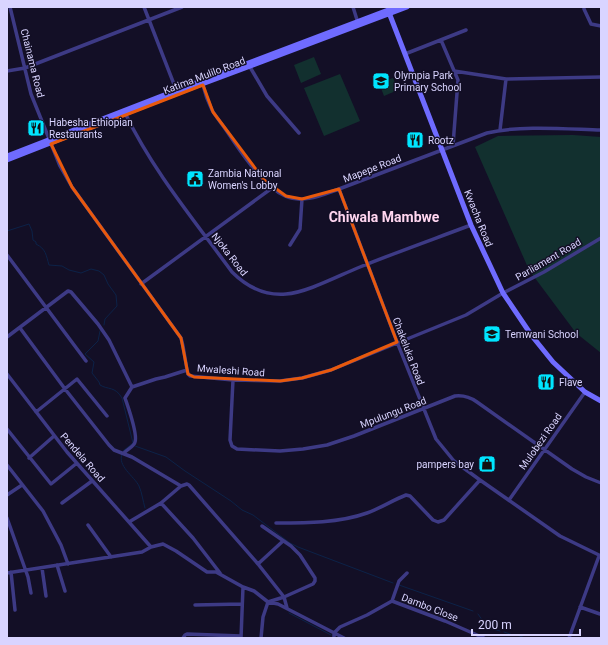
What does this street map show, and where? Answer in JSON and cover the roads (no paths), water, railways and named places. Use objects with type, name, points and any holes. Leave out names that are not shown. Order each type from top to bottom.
[{"type":"main road","name":"Katima Mulilo Road","points":[[388,12],[396,7]]},
{"type":"main road","name":"Katima Mulilo Road","points":[[7,160],[177,92],[358,23],[407,7]]},
{"type":"main road","name":"Kwacha Road","points":[[388,12],[471,225],[503,293],[532,336],[553,362],[585,392],[601,401]]},
{"type":"main road","name":"Katima Mulilo Road","points":[[177,92],[203,85],[358,23]]},
{"type":"main road","name":"Katima Mulilo Road","points":[[7,156],[51,142]]},
{"type":"street","name":"Chainama Road","points":[[10,7],[31,94],[51,142]]},
{"type":"street","points":[[144,7],[177,92]]},
{"type":"street","points":[[7,71],[25,68],[182,7]]},
{"type":"street","points":[[353,7],[358,23]]},
{"type":"street","points":[[584,7],[591,24],[601,26]]},
{"type":"street","points":[[405,54],[466,30]]},
{"type":"street","points":[[441,40],[458,80],[453,145]]},
{"type":"street","points":[[250,67],[266,96],[299,133]]},
{"type":"street","points":[[454,71],[506,79],[601,77]]},
{"type":"street","points":[[500,130],[506,79]]},
{"type":"street","points":[[203,85],[206,98],[213,112],[264,180],[272,188],[286,196],[302,200],[300,229],[290,245]]},
{"type":"street","name":"Njoka Road","points":[[125,113],[140,144],[232,272],[243,283],[258,291],[271,294],[287,294],[304,290],[367,264],[471,225]]},
{"type":"street","name":"Mapepe Road","points":[[302,200],[339,189],[487,133],[500,130],[601,130]]},
{"type":"street","name":"Mwaleshi Road","points":[[51,142],[60,166],[72,187],[181,338],[188,374],[194,377],[280,381],[302,378],[331,370],[466,315],[503,293]]},
{"type":"street","points":[[142,284],[272,188]]},
{"type":"street","name":"Chakeluka Road","points":[[339,189],[397,342],[436,439],[454,461],[480,480],[560,536],[600,556]]},
{"type":"street","name":"Parliament Road","points":[[503,293],[544,272],[601,238]]},
{"type":"street","points":[[7,255],[86,361]]},
{"type":"street","points":[[7,338],[62,294],[68,291],[71,292],[98,324],[109,340],[132,387]]},
{"type":"street","points":[[20,328],[65,389],[114,450],[124,453],[181,486]]},
{"type":"street","points":[[124,453],[136,441],[135,432],[125,398],[132,387],[187,370]]},
{"type":"street","name":"Pendela Road","points":[[7,374],[54,436],[151,547]]},
{"type":"street","points":[[36,412],[77,379],[107,416]]},
{"type":"street","name":"Mpulungu Road","points":[[233,380],[230,440],[232,446],[236,449],[280,451],[327,445],[354,436],[455,396],[469,397],[572,469],[601,483]]},
{"type":"street","name":"Mulobezi Road","points":[[509,500],[585,392]]},
{"type":"street","points":[[7,428],[29,458],[51,484],[77,463]]},
{"type":"street","points":[[29,458],[54,436]]},
{"type":"street","points":[[7,465],[43,511],[61,544],[68,564]]},
{"type":"street","points":[[276,523],[321,522],[348,519],[369,513],[406,495],[410,496],[433,520],[438,522],[444,520],[480,480]]},
{"type":"street","points":[[62,503],[92,481]]},
{"type":"street","points":[[129,522],[162,503],[181,486],[187,484],[189,485],[258,564],[284,597],[287,608]]},
{"type":"street","points":[[7,495],[22,485]]},
{"type":"street","points":[[162,503],[193,538],[221,574]]},
{"type":"street","points":[[7,518],[28,577],[31,593]]},
{"type":"street","points":[[88,525],[111,557]]},
{"type":"street","points":[[261,638],[263,613],[268,602],[284,597],[313,584],[315,581],[315,578],[300,555],[291,546],[262,526]]},
{"type":"street","points":[[258,564],[283,541]]},
{"type":"street","points":[[15,610],[9,573],[142,552],[151,547],[163,544],[176,551],[206,572],[216,572],[221,574],[242,587],[254,591],[268,602],[287,608],[344,638]]},
{"type":"street","points":[[569,638],[600,556]]},
{"type":"street","points":[[57,565],[65,591]]},
{"type":"street","points":[[42,568],[46,596]]},
{"type":"street","points":[[392,601],[399,581],[407,573]]},
{"type":"street","points":[[184,638],[187,634],[241,637],[242,587]]},
{"type":"street","name":"Dambo Close","points":[[334,633],[340,627],[367,615],[392,601],[445,621],[484,638]]},
{"type":"street","points":[[195,605],[242,604]]},
{"type":"street","points":[[580,607],[600,614]]},
{"type":"street","points":[[334,633],[334,638]]},
{"type":"waterway","points":[[7,231],[29,224],[32,231],[33,240],[44,250],[49,265],[62,266],[69,270],[81,273],[91,269],[99,271],[104,275],[108,284],[116,295],[117,306],[105,319],[104,325]]},
{"type":"waterway","points":[[100,331],[98,341],[85,354],[94,362],[92,373],[100,385],[114,390],[122,398],[133,443],[123,451]]},
{"type":"waterway","points":[[135,446],[166,457],[242,510],[253,515],[290,543],[393,583]]},
{"type":"waterway","points":[[122,454],[122,463],[137,482],[142,494],[145,508]]},
{"type":"waterway","points":[[399,585],[473,611]]},
{"type":"waterway","points":[[289,613],[331,635]]},
{"type":"waterway","points":[[478,614],[487,627]]},
{"type":"waterway","points":[[489,628],[500,631]]},
{"type":"waterway","points":[[504,632],[513,635]]},
{"type":"waterway","points":[[517,635],[525,638]]},
{"type":"place","name":"Olympia Park Primary School","points":[[381,81]]},
{"type":"place","name":"Habesha Ethiopian Restaurants","points":[[36,128]]},
{"type":"place","name":"Rootz","points":[[415,140]]},
{"type":"place","name":"Zambia National Women's Lobby","points":[[195,179]]},
{"type":"place","name":"Temwani School","points":[[492,334]]},
{"type":"place","name":"Flave","points":[[546,382]]},
{"type":"place","name":"pampers bay","points":[[487,464]]},
{"type":"district","name":"Chiwala Mambwe","points":[[384,217]]}]
